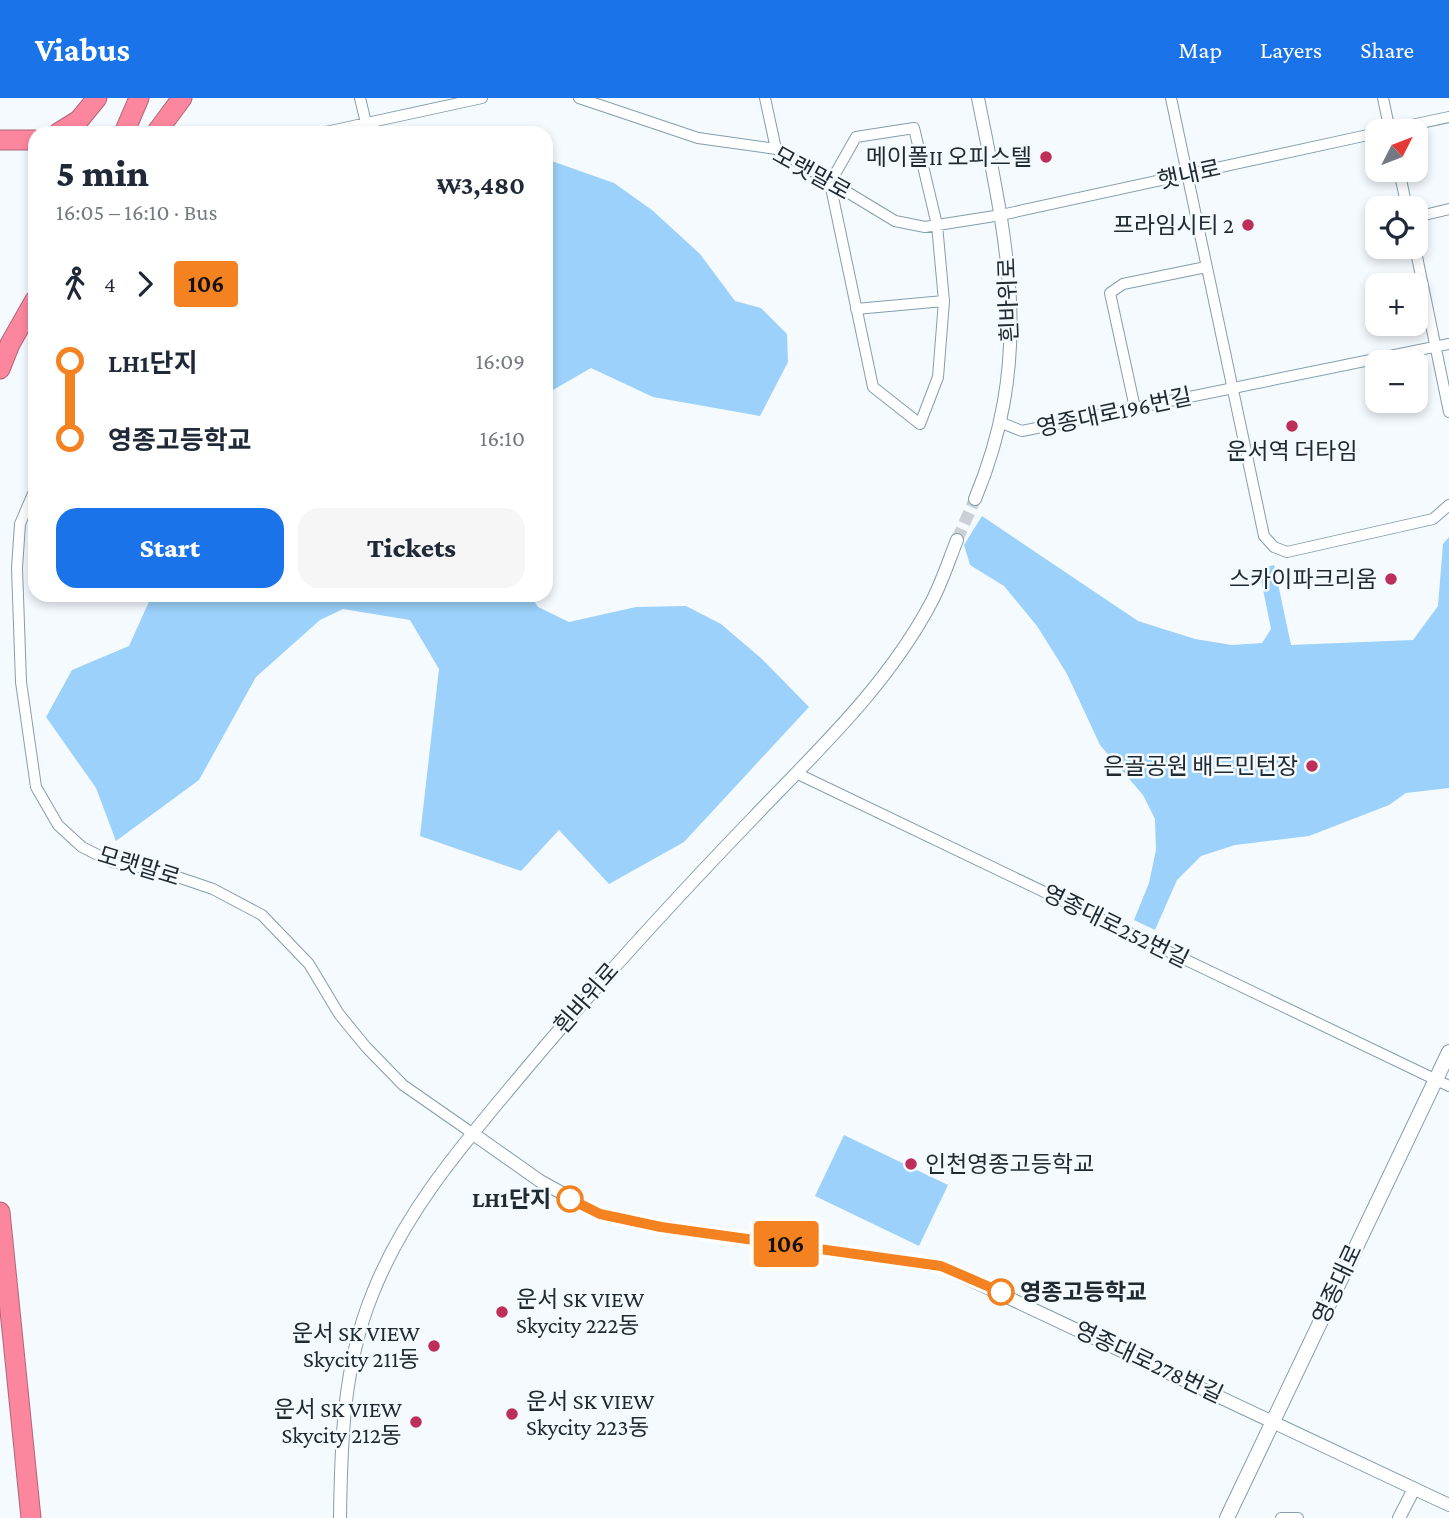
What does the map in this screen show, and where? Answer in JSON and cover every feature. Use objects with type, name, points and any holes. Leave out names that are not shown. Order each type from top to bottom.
[{"type":"highway","points":[[69,126],[79,120],[97,98]]},
{"type":"highway","points":[[127,126],[138,98]]},
{"type":"highway","points":[[161,126],[182,98]]},
{"type":"highway","points":[[0,140],[28,140]]},
{"type":"highway","points":[[0,369],[10,344],[28,312]]},
{"type":"highway","points":[[0,379],[28,327]]},
{"type":"highway","points":[[0,1212],[31,1518]]},
{"type":"main road","name":"영종대로","points":[[1227,1518],[1442,1084],[1449,1052]]},
{"type":"street","points":[[360,98],[366,123]]},
{"type":"street","points":[[352,126],[482,98]]},
{"type":"street","name":"모랫말로","points":[[579,98],[698,138],[776,149],[895,221],[925,228],[1001,215]]},
{"type":"street","points":[[765,98],[776,149]]},
{"type":"street","name":"흰바위로","points":[[975,499],[986,472],[1009,382],[1013,317],[1001,215],[978,98]]},
{"type":"street","points":[[1171,98],[1264,536],[1274,547],[1287,552],[1433,519],[1449,505]]},
{"type":"street","points":[[1383,98],[1386,119]]},
{"type":"street","points":[[1428,122],[1449,117]]},
{"type":"street","points":[[914,128],[937,225],[944,301],[938,377],[920,424],[873,387],[830,183],[856,137],[914,128]]},
{"type":"street","name":"햇내로","points":[[1001,215],[1365,136]]},
{"type":"street","points":[[1428,214],[1449,209]]},
{"type":"street","points":[[1417,259],[1433,348],[1449,412]]},
{"type":"street","points":[[1135,408],[1110,293],[1123,284],[1206,267]]},
{"type":"street","points":[[856,309],[944,301]]},
{"type":"street","name":"영종대로196번길","points":[[999,422],[1022,431],[1449,344]]},
{"type":"street","name":"모랫말로","points":[[28,505],[20,524],[18,568],[22,682],[36,787],[58,825],[82,847],[111,862],[160,871],[213,889],[262,915],[309,964],[340,1014],[366,1047],[403,1085],[472,1133]]},
{"type":"street","name":"흰바위로","points":[[340,1518],[341,1427],[351,1364],[371,1297],[397,1239],[425,1195],[472,1133],[633,943],[857,709],[891,664],[933,599],[957,540]]},
{"type":"street","name":"영종대로252번길","points":[[796,773],[1442,1084]]},
{"type":"street","name":"영종대로278번길","points":[[472,1133],[540,1181],[600,1214],[661,1227],[941,1266],[1449,1505]]},
{"type":"street","points":[[1399,1518],[1414,1489]]},
{"type":"street","points":[[1281,1518],[1298,1518]]},
{"type":"shaded area","points":[[553,161],[614,183],[652,210],[700,254],[735,301],[761,308],[787,334],[788,362],[760,416],[653,397],[591,368],[553,390]]},
{"type":"shaded area","points":[[982,516],[1138,621],[1195,639],[1232,645],[1262,643],[1271,629],[1259,569],[1274,565],[1291,645],[1413,640],[1438,606],[1443,544],[1449,537],[1449,788],[1406,793],[1389,805],[1309,836],[1235,845],[1201,856],[1177,880],[1155,930],[1134,920],[1149,883],[1156,850],[1155,819],[1143,795],[1100,745],[1067,674],[1037,626],[1004,586],[970,565],[964,545]]},
{"type":"shaded area","points":[[149,602],[535,602],[538,607],[569,622],[636,607],[686,606],[721,624],[762,659],[809,707],[684,842],[609,884],[559,830],[521,871],[420,836],[439,669],[410,620],[343,609],[320,620],[256,677],[199,780],[116,841],[96,788],[46,717],[72,670],[129,646]]},
{"type":"shaded area","points":[[844,1135],[948,1185],[919,1246],[815,1196]]},
{"type":"tunnel","points":[[957,540],[975,499]]},
{"type":"bus line","name":"106","points":[[570,1199],[600,1214],[661,1227],[941,1266],[1001,1292]]},
{"type":"place","name":"메이폴II 오피스텔","points":[[1046,157]]},
{"type":"place","name":"프라임시티 2","points":[[1248,225]]},
{"type":"place","name":"운서역 더타임","points":[[1292,426]]},
{"type":"place","name":"스카이파크리움","points":[[1391,579]]},
{"type":"place","name":"은골공원 배드민턴장","points":[[1312,766]]},
{"type":"place","name":"인천영종고등학교","points":[[911,1164]]},
{"type":"place","name":"LH1단지","points":[[570,1199]]},
{"type":"place","name":"영종고등학교","points":[[1001,1292]]},
{"type":"place","name":"운서 SK VIEW Skycity 222동","points":[[502,1312]]},
{"type":"place","name":"운서 SK VIEW Skycity 211동","points":[[434,1346]]},
{"type":"place","name":"운서 SK VIEW Skycity 223동","points":[[512,1414]]},
{"type":"place","name":"운서 SK VIEW Skycity 212동","points":[[416,1422]]}]
